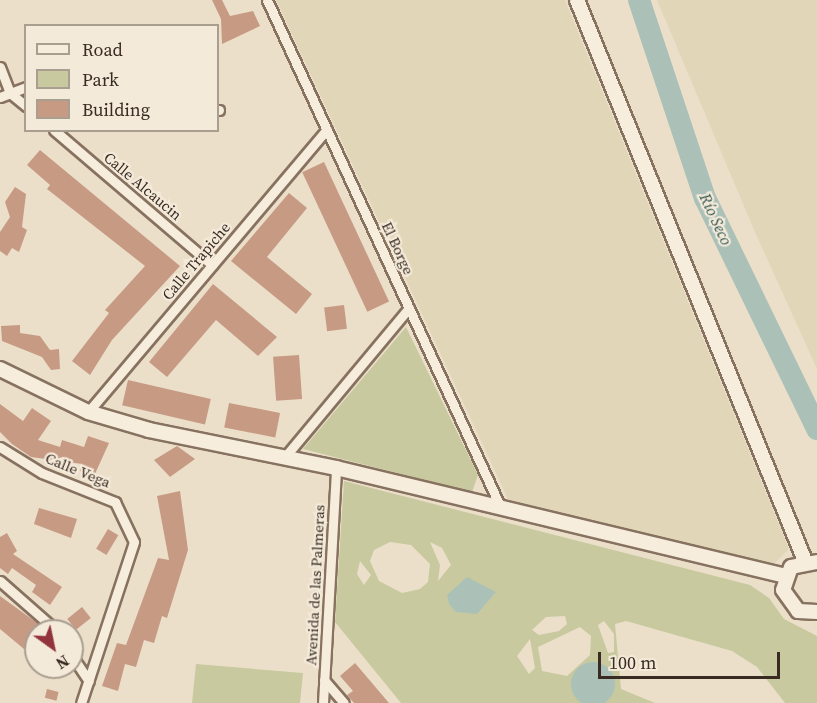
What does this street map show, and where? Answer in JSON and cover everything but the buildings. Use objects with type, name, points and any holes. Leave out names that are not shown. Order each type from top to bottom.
[{"type":"street","name":"El Borge","points":[[267,0],[501,508]]},
{"type":"street","points":[[0,369],[88,412],[336,468],[785,576],[811,561],[577,0]]},
{"type":"street","points":[[0,68],[10,93],[24,104]]},
{"type":"street","points":[[0,98],[24,88]]},
{"type":"street","name":"Calle Trapiche","points":[[88,412],[327,129]]},
{"type":"street","name":"Calle Alcaucin","points":[[56,132],[212,265]]},
{"type":"street","points":[[284,458],[409,308]]},
{"type":"street","name":"Calle Vega","points":[[0,447],[42,473],[91,488],[114,502],[127,520],[134,542],[130,566],[81,703]]},
{"type":"street","name":"Avenida de las Palmeras","points":[[323,703],[336,468]]},
{"type":"street","points":[[785,576],[787,602],[798,611],[817,612]]},
{"type":"street","points":[[0,582],[43,619]]},
{"type":"street","points":[[84,674],[89,681]]},
{"type":"street","points":[[324,680],[344,703]]},
{"type":"shaded area","points":[[276,0],[565,0],[789,549],[773,565],[626,535],[508,499]]},
{"type":"shaded area","points":[[657,0],[817,0],[817,369],[754,230]]},
{"type":"shaded area","points":[[467,577],[496,592],[477,614],[456,612],[449,604],[447,595]]},
{"type":"shaded area","points":[[593,662],[609,668],[615,684],[609,700],[601,704],[585,704],[577,700],[571,684],[577,668]]},
{"type":"green space","points":[[406,327],[478,475],[472,492],[303,449]]},
{"type":"green space","points":[[344,481],[750,585],[769,598],[784,619],[817,636],[817,703],[785,703],[757,667],[732,651],[626,621],[615,624],[621,689],[655,703],[401,703],[335,622]],"holes":[[[390,542],[411,545],[430,564],[428,582],[420,589],[402,593],[379,581],[370,561],[374,550]],[[430,542],[442,548],[451,565],[438,581],[440,565]],[[360,561],[371,575],[364,585],[357,574]],[[565,616],[567,624],[559,631],[539,635],[532,630],[546,617]],[[604,621],[614,634],[614,652],[608,653],[598,625]],[[580,627],[591,636],[590,655],[567,676],[542,671],[538,647]],[[530,639],[535,668],[529,674],[517,656]]]},
{"type":"green space","points":[[196,664],[303,673],[300,703],[192,703]]},
{"type":"waterway","name":"Río Seco","points":[[639,0],[705,198],[817,429]]}]
